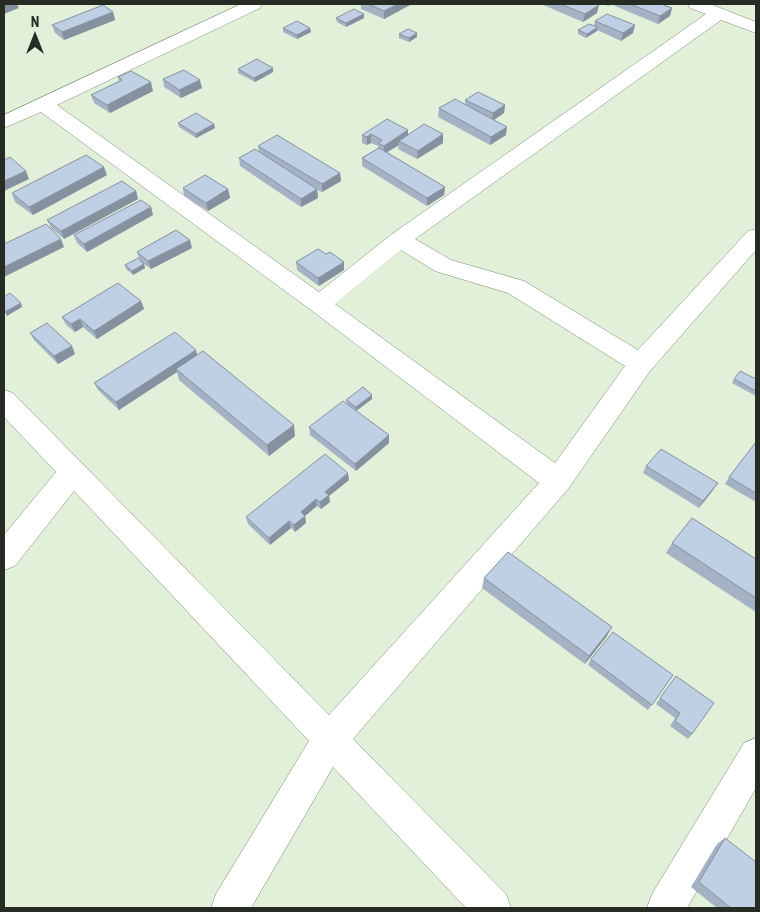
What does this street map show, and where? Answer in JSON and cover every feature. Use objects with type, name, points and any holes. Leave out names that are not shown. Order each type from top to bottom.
[{"type":"street","points":[[4,122],[254,4]]},
{"type":"street","points":[[696,4],[756,28]]},
{"type":"street","points":[[320,304],[400,239],[720,14]]},
{"type":"street","points":[[43,104],[320,304],[558,481]]},
{"type":"street","points":[[230,908],[330,739],[558,481],[641,364],[756,236]]},
{"type":"street","points":[[400,239],[433,261],[494,278],[516,287],[641,364]]},
{"type":"street","points":[[4,400],[492,908]]},
{"type":"street","points":[[4,557],[73,472]]},
{"type":"street","points":[[666,908],[756,755]]},
{"type":"building","points":[[368,4],[398,4],[384,11]]},
{"type":"building","points":[[560,4],[595,4],[599,5],[585,14]]},
{"type":"building","points":[[630,4],[661,4],[672,8],[660,16]]},
{"type":"building","points":[[103,5],[113,12],[62,32],[52,25]]},
{"type":"building","points":[[354,9],[364,14],[346,23],[336,18]]},
{"type":"building","points":[[607,14],[635,25],[623,33],[595,21]]},
{"type":"building","points":[[297,21],[310,28],[297,35],[283,28]]},
{"type":"building","points":[[589,24],[598,27],[587,34],[578,30]]},
{"type":"building","points":[[408,29],[417,33],[409,38],[399,34]]},
{"type":"building","points":[[257,59],[273,68],[254,78],[238,69]]},
{"type":"building","points":[[184,70],[200,80],[179,90],[163,79]]},
{"type":"building","points":[[131,71],[151,82],[107,105],[91,95],[122,80],[118,77]]},
{"type":"building","points":[[478,92],[505,105],[493,113],[465,100]]},
{"type":"building","points":[[455,99],[507,127],[491,137],[439,108]]},
{"type":"building","points":[[196,113],[214,124],[196,134],[178,123]]},
{"type":"building","points":[[387,119],[408,130],[384,146],[378,143],[382,140],[371,134],[367,137],[362,135]]},
{"type":"building","points":[[424,124],[443,134],[418,151],[399,141]]},
{"type":"building","points":[[277,135],[340,173],[322,184],[258,146]]},
{"type":"building","points":[[379,148],[445,187],[427,198],[362,158]]},
{"type":"building","points":[[255,149],[317,189],[301,199],[239,158]]},
{"type":"building","points":[[86,155],[104,167],[29,207],[12,193]]},
{"type":"building","points":[[10,157],[26,171],[4,181],[4,160]]},
{"type":"building","points":[[205,175],[228,189],[206,203],[183,188]]},
{"type":"building","points":[[122,181],[136,191],[61,231],[47,220]]},
{"type":"building","points":[[141,200],[151,207],[84,244],[74,235]]},
{"type":"building","points":[[46,224],[61,239],[4,267],[4,244]]},
{"type":"building","points":[[176,230],[190,240],[148,261],[137,252]]},
{"type":"building","points":[[318,249],[326,254],[330,252],[344,262],[318,278],[296,262]]},
{"type":"building","points":[[138,258],[144,264],[132,271],[125,265]]},
{"type":"building","points":[[118,283],[141,301],[94,331],[80,319],[71,324],[62,317]]},
{"type":"building","points":[[10,293],[21,303],[5,312],[4,297]]},
{"type":"building","points":[[47,323],[72,346],[54,356],[30,333]]},
{"type":"building","points":[[175,332],[196,350],[116,402],[94,383]]},
{"type":"building","points":[[203,351],[294,425],[267,445],[176,369]]},
{"type":"building","points":[[740,371],[756,379],[756,391],[734,379]]},
{"type":"building","points":[[363,387],[372,395],[356,407],[346,400]]},
{"type":"building","points":[[343,401],[389,435],[355,464],[309,427]]},
{"type":"building","points":[[756,442],[756,493],[729,477]]},
{"type":"building","points":[[661,449],[718,483],[703,501],[646,466]]},
{"type":"building","points":[[325,454],[348,473],[325,492],[329,495],[320,502],[316,499],[301,512],[305,516],[294,525],[289,521],[269,538],[246,517]]},
{"type":"building","points":[[692,518],[756,559],[756,598],[672,543]]},
{"type":"building","points":[[508,552],[612,627],[589,656],[484,578]]},
{"type":"building","points":[[613,632],[673,675],[652,705],[591,659]]},
{"type":"building","points":[[676,676],[714,703],[692,734],[675,721],[680,713],[660,698]]},
{"type":"building","points":[[725,838],[756,862],[756,908],[731,908],[699,882]]}]
